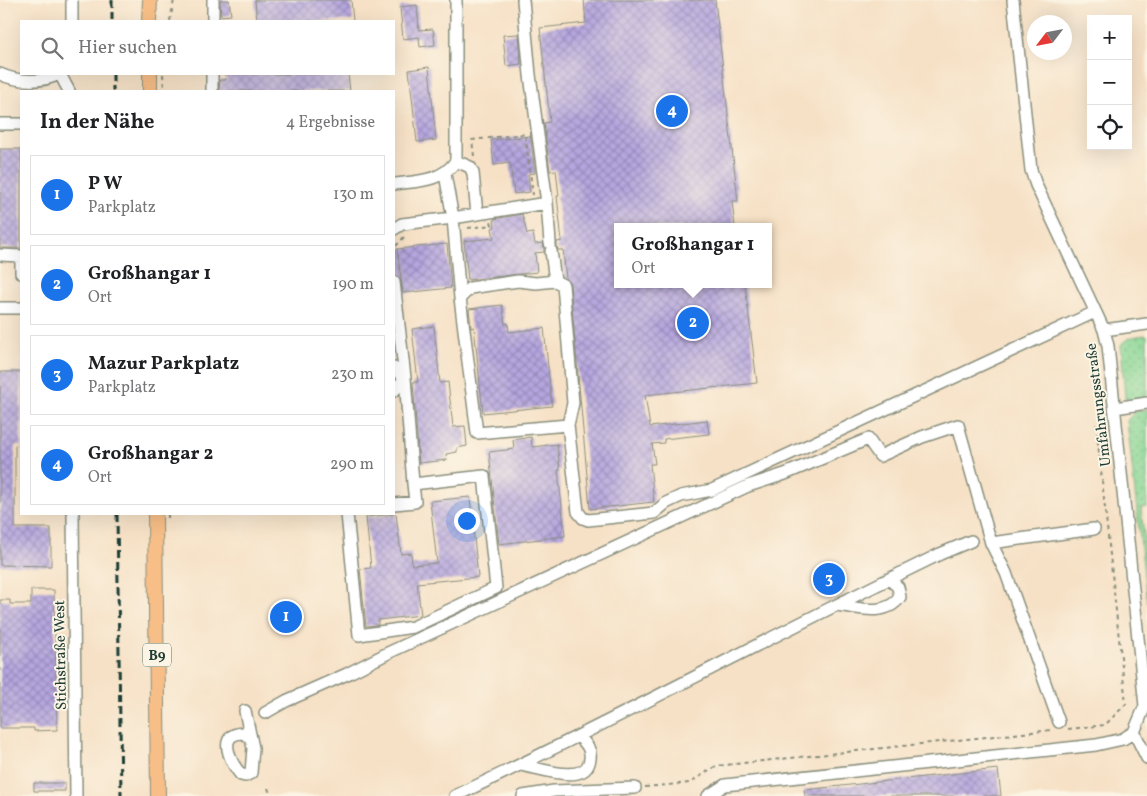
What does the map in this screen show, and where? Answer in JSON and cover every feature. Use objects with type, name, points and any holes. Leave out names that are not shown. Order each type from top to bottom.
[{"type":"main road","points":[[149,20],[150,0]]},
{"type":"main road","points":[[150,75],[150,90]]},
{"type":"main road","name":"B9","points":[[155,515],[158,796]]},
{"type":"street","points":[[72,0],[72,20]]},
{"type":"street","points":[[213,0],[213,20]]},
{"type":"street","points":[[395,184],[434,179],[445,174],[456,162],[456,0]]},
{"type":"street","points":[[523,0],[530,75],[555,281]]},
{"type":"street","name":"Umfahrungsstraße","points":[[1013,0],[1031,170],[1036,185],[1104,330],[1108,346],[1146,706],[1134,732]]},
{"type":"street","points":[[0,74],[14,79],[37,80],[57,75]]},
{"type":"street","points":[[61,75],[68,90]]},
{"type":"street","points":[[212,75],[212,90]]},
{"type":"street","points":[[0,124],[20,124]]},
{"type":"street","points":[[456,162],[470,167],[473,173],[477,214]]},
{"type":"street","points":[[445,174],[453,218],[460,298],[477,433],[568,424]]},
{"type":"street","points":[[395,225],[546,203]]},
{"type":"street","points":[[0,255],[20,256]]},
{"type":"street","points":[[460,298],[470,288],[518,281],[536,283],[555,281],[563,285],[574,403],[568,424],[578,512],[582,518],[588,520],[654,513],[666,503],[681,496],[712,490],[905,395],[1096,312]]},
{"type":"street","points":[[395,291],[405,378],[415,502],[395,504]]},
{"type":"street","points":[[0,308],[20,308]]},
{"type":"street","points":[[1104,330],[1147,324]]},
{"type":"street","points":[[395,369],[405,378]]},
{"type":"street","points":[[395,390],[405,378]]},
{"type":"street","points":[[1115,408],[1147,404]]},
{"type":"street","points":[[265,713],[286,701],[740,489],[785,474],[868,439],[880,456],[930,434],[958,425],[991,543],[1006,573],[1061,727]]},
{"type":"street","points":[[347,515],[359,635],[413,627],[496,588],[484,476],[413,484]]},
{"type":"street","name":"Stichstraße West","points":[[73,515],[76,796]]},
{"type":"street","points":[[991,543],[1094,529]]},
{"type":"street","points":[[456,796],[520,766],[889,579],[971,541]]},
{"type":"street","points":[[837,605],[872,610],[891,606],[900,596],[898,587],[889,579]]},
{"type":"street","points":[[245,711],[251,738]]},
{"type":"street","points":[[708,796],[725,785],[1096,745],[1123,739],[1134,732],[1147,758]]},
{"type":"street","points":[[520,766],[532,766],[568,775],[579,772],[588,766],[591,757],[589,746],[578,736]]},
{"type":"street","points":[[523,796],[554,791],[635,788]]},
{"type":"path","points":[[170,20],[174,0]]},
{"type":"path","points":[[163,75],[164,90]]},
{"type":"path","points":[[476,161],[473,155],[472,140],[525,134],[534,205]]},
{"type":"path","points":[[635,788],[690,783],[716,766],[1061,727],[1105,724],[1126,704],[1096,424]]},
{"type":"path","points":[[268,788],[271,796]]},
{"type":"green space","points":[[1147,335],[1147,395],[1142,399],[1128,400],[1125,398],[1121,345],[1129,338]]},
{"type":"green space","points":[[1147,409],[1147,507],[1141,508],[1147,564],[1147,602],[1127,421],[1136,412]]},
{"type":"building","points":[[220,0],[229,0],[231,15],[221,16]]},
{"type":"building","points":[[255,0],[351,0],[353,20],[257,20]]},
{"type":"building","points":[[584,0],[715,0],[738,201],[732,201],[735,223],[614,223],[614,288],[745,288],[757,383],[645,395],[650,427],[707,420],[709,434],[664,439],[664,443],[652,444],[655,464],[650,464],[654,502],[590,509],[570,284],[566,278],[563,250],[558,250],[557,246],[557,242],[562,241],[557,196],[559,196],[556,170],[550,171],[544,123],[550,122],[540,28],[586,23]]},
{"type":"building","points":[[417,5],[419,30],[433,29],[435,45],[420,47],[419,37],[403,39],[400,7]]},
{"type":"building","points":[[519,34],[521,64],[506,66],[503,35]]},
{"type":"building","points":[[429,67],[436,140],[417,142],[409,70]]},
{"type":"building","points":[[225,75],[348,75],[350,90],[219,90],[220,80],[226,80]]},
{"type":"building","points":[[530,132],[535,173],[528,174],[530,192],[514,194],[510,163],[494,165],[491,140],[530,136]]},
{"type":"building","points":[[0,149],[20,149],[20,248],[0,248]]},
{"type":"building","points":[[522,214],[527,234],[533,233],[535,244],[543,243],[544,252],[535,253],[537,272],[468,280],[464,241],[494,238],[492,228],[495,227],[494,219]]},
{"type":"building","points":[[447,244],[451,288],[403,293],[397,249]]},
{"type":"building","points":[[502,305],[505,324],[508,323],[509,332],[544,328],[552,406],[483,413],[474,327],[471,328],[469,309]]},
{"type":"building","points":[[434,326],[440,383],[448,382],[453,427],[465,426],[467,446],[457,448],[457,452],[446,454],[447,460],[419,463],[413,382],[418,382],[412,329]]},
{"type":"building","points":[[0,372],[20,372],[20,446],[15,445],[15,528],[51,528],[51,566],[0,565]]},
{"type":"building","points":[[531,437],[532,447],[557,444],[565,536],[499,544],[489,452],[514,449],[513,440]]},
{"type":"building","points":[[470,497],[478,577],[417,583],[421,615],[378,620],[378,625],[366,626],[360,569],[371,568],[366,517],[396,514],[401,554],[411,553],[412,565],[437,563],[430,501]]},
{"type":"building","points":[[31,590],[54,590],[57,730],[34,731],[34,728],[0,728],[0,600],[10,600],[10,604],[31,604]]},
{"type":"building","points":[[998,769],[1001,796],[805,796],[804,790]]},
{"type":"building","points":[[34,783],[65,783],[65,791],[34,791]]},
{"type":"railway","points":[[112,0],[112,20]]},
{"type":"railway","points":[[113,75],[113,90]]},
{"type":"railway","points":[[117,515],[121,796]]},
{"type":"place","name":"Großhangar 2","points":[[672,111]]},
{"type":"place","name":"Großhangar 1","points":[[693,323]]},
{"type":"place","name":"Mazur Parkplatz","points":[[829,579]]},
{"type":"place","name":"P W","points":[[286,617]]}]
